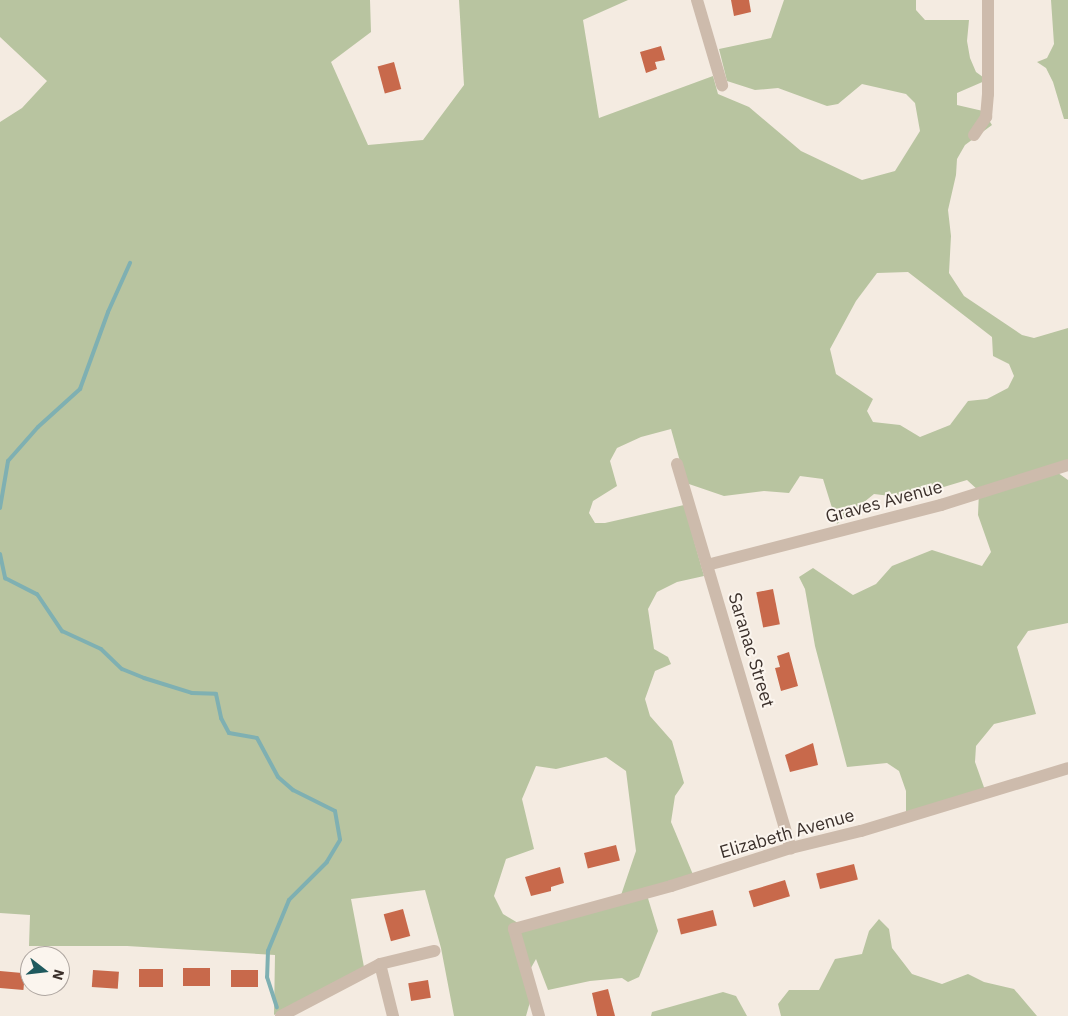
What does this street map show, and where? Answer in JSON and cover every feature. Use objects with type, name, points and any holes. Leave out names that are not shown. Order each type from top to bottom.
[{"type":"street","points":[[697,0],[722,85]]},
{"type":"street","points":[[974,136],[986,117],[988,94],[988,0]]},
{"type":"street","name":"Saranac Street","points":[[677,464],[791,848]]},
{"type":"street","name":"Graves Avenue","points":[[707,565],[941,505],[1068,465]]},
{"type":"street","name":"Elizabeth Avenue","points":[[539,1016],[514,929],[671,886],[791,848],[870,828],[1068,768]]},
{"type":"street","points":[[281,1016],[380,964],[434,951]]},
{"type":"street","points":[[380,964],[393,1016]]},
{"type":"green space","points":[[0,0],[370,0],[371,32],[331,62],[368,145],[423,140],[464,85],[459,0],[628,0],[583,20],[599,118],[713,76],[718,94],[749,107],[801,151],[862,180],[895,171],[920,131],[915,103],[906,94],[862,84],[838,104],[827,106],[778,88],[755,90],[727,81],[719,49],[771,38],[784,0],[916,0],[916,10],[925,20],[969,20],[967,41],[970,58],[976,72],[987,80],[957,93],[957,105],[983,111],[992,125],[965,145],[957,159],[956,175],[948,210],[951,236],[949,273],[964,296],[1022,335],[1034,338],[1068,328],[1068,463],[1051,468],[1068,480],[1068,623],[1028,631],[1017,647],[1036,714],[994,724],[976,746],[975,762],[986,793],[906,818],[906,791],[899,771],[887,763],[847,767],[815,646],[805,589],[799,577],[813,568],[853,595],[876,584],[892,566],[932,550],[982,566],[991,552],[978,515],[979,491],[967,480],[907,498],[874,494],[837,524],[823,479],[800,476],[789,493],[764,491],[724,496],[686,483],[671,429],[641,437],[617,448],[610,461],[617,486],[593,501],[589,513],[595,523],[605,523],[684,505],[704,576],[677,582],[657,592],[648,609],[654,649],[668,657],[671,664],[655,671],[645,699],[650,716],[672,741],[684,783],[675,796],[671,822],[694,877],[647,895],[658,931],[639,977],[628,982],[622,978],[590,981],[548,990],[536,959],[527,975],[530,1002],[526,1016],[454,1016],[441,948],[425,890],[351,899],[364,967],[274,1015],[275,955],[127,946],[29,946],[30,915],[0,913],[0,122],[22,108],[47,81],[0,37]],"holes":[[[908,272],[992,337],[993,356],[1009,364],[1014,376],[1008,388],[987,399],[968,401],[950,425],[920,437],[900,425],[873,422],[867,411],[873,399],[836,374],[830,349],[856,301],[877,273]],[[606,757],[626,771],[636,851],[619,901],[523,926],[503,914],[494,896],[506,859],[534,849],[522,799],[536,766],[556,769]]]},
{"type":"green space","points":[[1051,0],[1068,0],[1068,119],[1064,119],[1053,82],[1046,68],[1037,62],[1047,58],[1054,44]]},
{"type":"green space","points":[[879,919],[889,929],[892,948],[912,974],[942,984],[968,974],[984,982],[1014,989],[1037,1016],[781,1016],[778,1004],[789,990],[819,990],[835,959],[862,954],[869,931]]},
{"type":"green space","points":[[723,992],[736,996],[747,1016],[651,1016],[652,1012]]},
{"type":"building","points":[[731,0],[749,0],[751,12],[734,16]]},
{"type":"building","points":[[661,46],[665,60],[655,62],[657,69],[646,73],[640,52]]},
{"type":"building","points":[[394,62],[401,89],[385,93],[378,66]]},
{"type":"building","points":[[773,589],[780,624],[763,628],[756,592]]},
{"type":"building","points":[[789,652],[798,686],[781,691],[775,668],[780,667],[777,656]]},
{"type":"building","points":[[813,743],[818,765],[790,772],[785,755]]},
{"type":"building","points":[[616,845],[620,861],[588,869],[584,853]]},
{"type":"building","points":[[854,864],[858,880],[820,889],[816,873]]},
{"type":"building","points":[[560,867],[564,883],[551,887],[551,891],[531,896],[525,877]]},
{"type":"building","points":[[785,880],[790,896],[754,907],[749,891]]},
{"type":"building","points":[[403,909],[410,936],[391,941],[384,914]]},
{"type":"building","points":[[713,910],[717,926],[681,934],[677,919]]},
{"type":"building","points":[[183,968],[210,968],[210,986],[183,986]]},
{"type":"building","points":[[139,969],[163,969],[163,987],[139,987]]},
{"type":"building","points":[[93,970],[119,972],[118,989],[92,987]]},
{"type":"building","points":[[231,970],[258,970],[258,987],[231,987]]},
{"type":"building","points":[[0,971],[20,973],[20,990],[0,988]]},
{"type":"building","points":[[428,980],[431,998],[411,1001],[408,983]]},
{"type":"building","points":[[608,989],[615,1016],[597,1016],[592,993]]},
{"type":"waterway","points":[[0,508],[8,461],[38,427],[80,389],[108,312],[130,263]]},
{"type":"waterway","points":[[0,554],[5,578],[37,594],[62,631],[101,649],[122,669],[192,693],[216,694],[221,718],[229,733],[257,738],[278,777],[293,790],[335,811],[340,840],[327,862],[289,900],[268,951],[267,977],[277,1007]]}]
